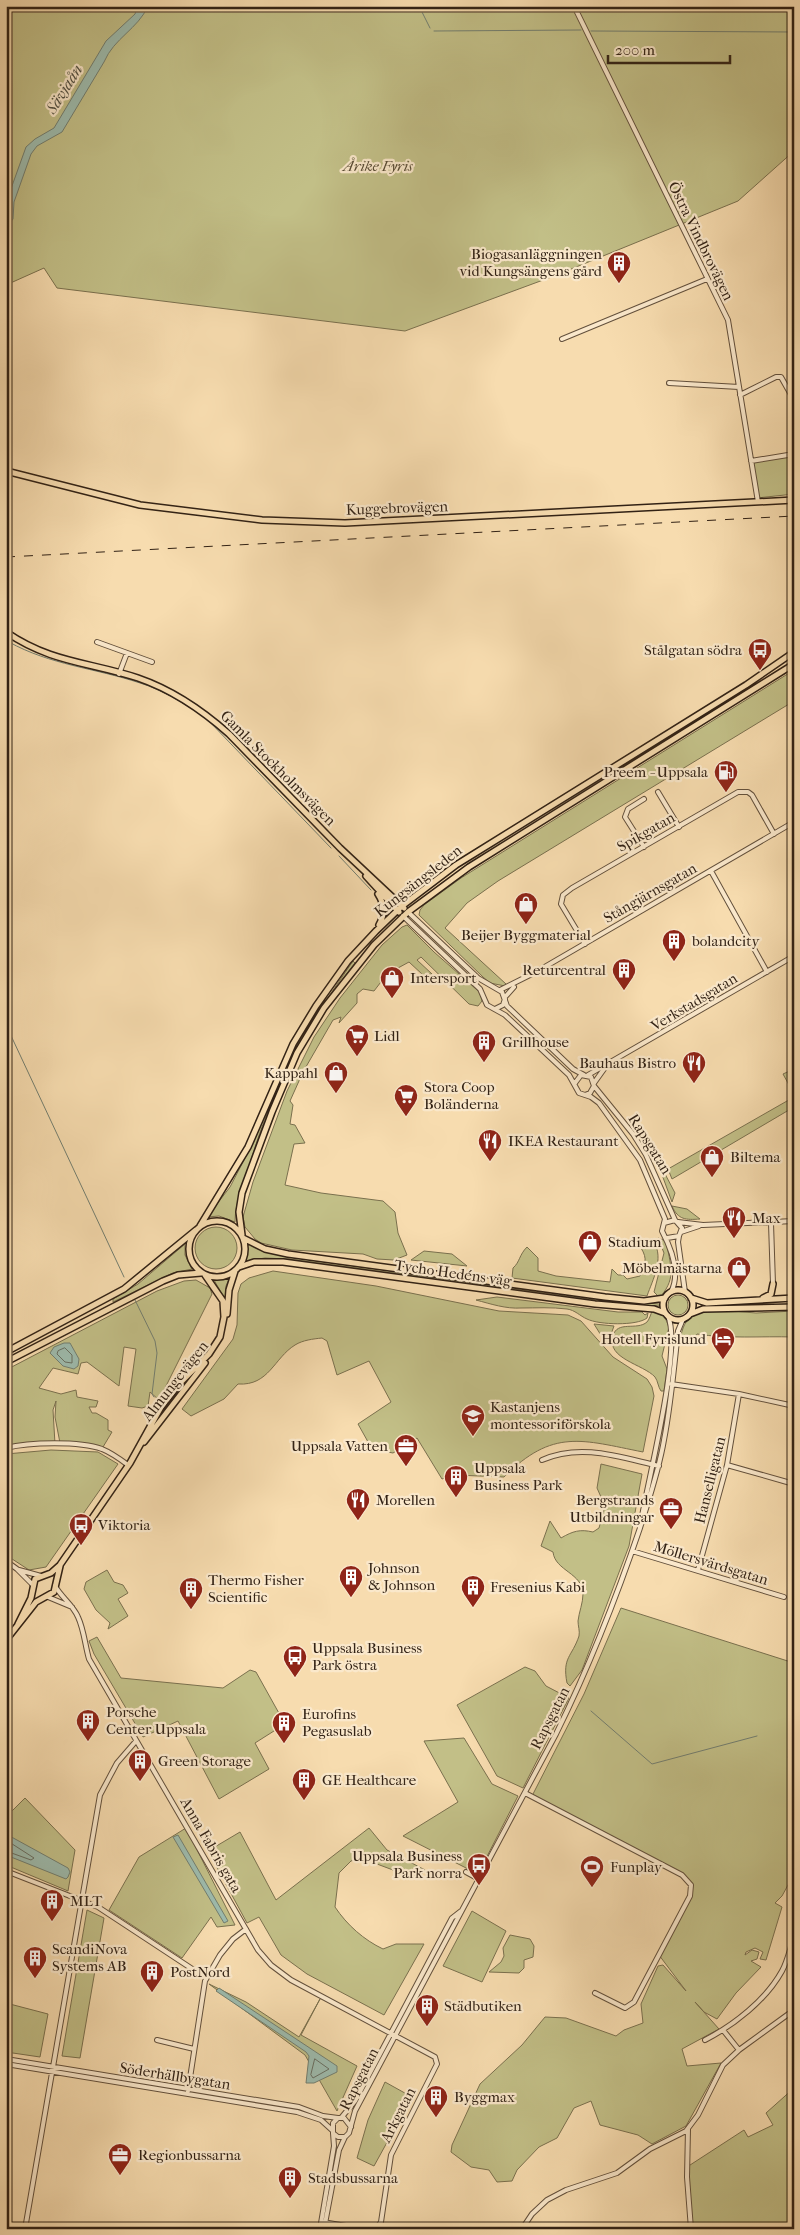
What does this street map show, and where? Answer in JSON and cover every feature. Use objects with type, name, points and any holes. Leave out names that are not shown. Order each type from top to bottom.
[{"type":"main road","name":"Kuggebrovägen","points":[[6,470],[140,505],[262,520],[345,523],[794,500]]},
{"type":"main road","name":"Gamla Stockholmsvägen","points":[[6,632],[26,646],[76,664],[119,674],[163,688],[207,715],[242,747],[400,908]]},
{"type":"main road","name":"Kungsängsleden","points":[[198,1228],[248,1147],[293,1044],[331,984],[376,931],[400,908],[456,865],[746,685],[794,652]]},
{"type":"main road","name":"Kungsängsleden","points":[[242,1237],[239,1212],[242,1193],[272,1112],[297,1053],[340,986],[374,944],[405,914],[469,867],[794,664]]},
{"type":"main road","name":"Gamla Stockholmsvägen","points":[[358,866],[372,885],[400,908]]},
{"type":"main road","points":[[372,885],[384,906],[383,915],[376,931]]},
{"type":"main road","points":[[400,908],[405,914]]},
{"type":"main road","points":[[6,1352],[124,1288],[198,1228],[212,1221],[226,1222],[242,1237],[245,1254],[237,1269],[220,1277],[203,1274],[178,1275],[163,1281],[6,1362]]},
{"type":"main road","points":[[198,1228],[191,1236],[189,1252],[191,1260],[203,1274]]},
{"type":"main road","name":"Tycho Hedéns väg","points":[[242,1237],[265,1249],[288,1254],[605,1297],[649,1301],[665,1298]]},
{"type":"main road","name":"Tycho Hedéns väg","points":[[237,1269],[254,1262],[283,1262],[595,1304],[654,1309],[667,1315]]},
{"type":"main road","name":"Almungevägen","points":[[140,1446],[221,1341],[226,1330],[229,1290],[237,1269]]},
{"type":"main road","name":"Almungevägen","points":[[6,1640],[36,1602],[54,1592],[60,1565],[128,1465],[165,1401],[209,1354],[220,1337],[224,1316],[222,1301],[203,1274]]},
{"type":"main road","points":[[773,1284],[775,1292],[782,1299]]},
{"type":"main road","points":[[760,1300],[771,1294],[773,1284]]},
{"type":"main road","points":[[794,1298],[708,1303],[692,1298],[685,1292],[671,1292],[665,1298],[667,1315],[678,1320],[683,1320],[690,1314],[714,1309],[794,1307]]},
{"type":"main road","points":[[690,1314],[693,1306],[692,1298]]},
{"type":"main road","name":"Almungevägen","points":[[18,1624],[35,1579],[60,1565]]},
{"type":"main road","points":[[43,1575],[51,1577],[55,1585]]},
{"type":"main road","points":[[33,1587],[37,1595],[45,1598]]},
{"type":"street","name":"Östra Vindbrovägen","points":[[574,6],[728,320],[758,502]]},
{"type":"street","points":[[562,339],[707,279]]},
{"type":"street","points":[[740,394],[776,377],[781,377],[794,400]]},
{"type":"street","points":[[669,383],[739,387]]},
{"type":"street","points":[[751,462],[794,454]]},
{"type":"street","points":[[97,642],[152,662]]},
{"type":"street","points":[[119,674],[127,653]]},
{"type":"street","points":[[658,792],[679,827]]},
{"type":"street","name":"Spikgatan","points":[[585,944],[563,907],[562,897],[572,888],[738,792],[748,792],[774,834]]},
{"type":"street","points":[[644,799],[628,809],[625,817],[644,847]]},
{"type":"street","name":"Stångjärnsgatan","points":[[497,989],[517,983],[794,822]]},
{"type":"street","points":[[711,871],[768,972]]},
{"type":"street","points":[[405,914],[478,978],[497,989],[505,998],[510,1009],[573,1069],[586,1075],[594,1084],[590,1093],[585,1094],[576,1090],[575,1083],[569,1075],[505,1015],[487,1005],[487,993]]},
{"type":"street","points":[[405,914],[480,989],[487,993]]},
{"type":"street","name":"Verkstadsgatan","points":[[586,1075],[606,1067],[794,956]]},
{"type":"street","name":"Stångjärnsgatan","points":[[505,998],[517,983]]},
{"type":"street","points":[[487,993],[497,989]]},
{"type":"street","points":[[493,1009],[500,1007],[505,998]]},
{"type":"street","name":"Verkstadsgatan","points":[[594,1084],[606,1067]]},
{"type":"street","points":[[575,1083],[577,1078],[586,1075]]},
{"type":"street","name":"Rapsgatan","points":[[594,1084],[633,1134],[646,1155],[677,1221]]},
{"type":"street","name":"Rapsgatan","points":[[585,1094],[608,1114],[640,1160],[660,1206],[664,1223]]},
{"type":"street","points":[[671,1292],[674,1274],[667,1238],[662,1231],[667,1220],[703,1225],[794,1221]]},
{"type":"street","points":[[677,1221],[680,1234],[678,1242],[685,1292]]},
{"type":"street","points":[[771,1223],[773,1284]]},
{"type":"street","points":[[667,1238],[703,1225]]},
{"type":"street","name":"Rapsgatan","points":[[640,1526],[651,1464],[670,1384],[672,1332],[667,1315]]},
{"type":"street","name":"Rapsgatan","points":[[340,2118],[355,2101],[394,2034],[479,1880],[576,1695],[632,1552],[659,1466],[678,1331],[683,1320]]},
{"type":"street","points":[[670,1384],[738,1394],[794,1406]]},
{"type":"street","name":"Hanselligatan","points":[[698,1570],[727,1464],[738,1394]]},
{"type":"street","points":[[6,1448],[37,1444],[93,1447],[117,1456],[128,1465]]},
{"type":"street","points":[[542,1460],[556,1454],[581,1451],[659,1466]]},
{"type":"street","points":[[727,1464],[794,1484]]},
{"type":"street","name":"Möllersvärdsgatan","points":[[632,1552],[784,1597]]},
{"type":"street","points":[[6,1561],[17,1569],[33,1587]]},
{"type":"street","points":[[17,1569],[43,1575]]},
{"type":"street","name":"Anna Fabris gata","points":[[55,1585],[58,1593],[72,1607],[81,1626],[90,1659],[258,1950],[270,1965],[282,1974],[394,2034]]},
{"type":"street","points":[[45,1598],[72,1607]]},
{"type":"street","points":[[25,2229],[54,2070],[100,1794],[117,1763],[136,1741]]},
{"type":"street","points":[[525,1793],[682,1875],[691,1885],[690,1896],[634,2002],[625,2008],[595,1993]]},
{"type":"street","points":[[6,1871],[112,1914],[206,1978]]},
{"type":"street","points":[[466,1872],[479,1880]]},
{"type":"street","points":[[188,2091],[206,1978],[228,1944],[246,1929]]},
{"type":"street","points":[[705,2040],[723,2030],[760,1999],[774,1983],[785,1966],[794,1937]]},
{"type":"street","points":[[522,2229],[532,2214],[547,2200],[566,2190],[617,2173],[650,2149],[688,2129],[698,2115],[721,2068],[739,2050],[794,2010]]},
{"type":"street","points":[[723,2030],[739,2050]]},
{"type":"street","name":"Rapsgatan","points":[[351,2127],[355,2111],[394,2034]]},
{"type":"street","name":"Arkgatan","points":[[376,2229],[381,2222],[391,2155],[437,2064],[435,2057],[429,2052],[394,2034]]},
{"type":"street","points":[[157,2040],[194,2049]]},
{"type":"street","name":"Söderhällbygatan","points":[[6,2059],[54,2070]]},
{"type":"street","name":"Söderhällbygatan","points":[[6,2064],[299,2107],[323,2116],[340,2118]]},
{"type":"street","name":"Söderhällbygatan","points":[[188,2091],[306,2114],[321,2120],[333,2132]]},
{"type":"street","points":[[320,2229],[323,2222],[339,2150],[344,2137],[349,2133],[351,2127],[346,2120],[340,2118],[333,2123],[334,2146],[323,2222],[324,2229]]},
{"type":"street","points":[[688,2129],[687,2172],[691,2229]]},
{"type":"street","points":[[333,2132],[338,2137],[344,2137]]},
{"type":"street","points":[[323,2222],[363,2229]]},
{"type":"green space","name":"Årike Fyris","points":[[6,6],[794,6],[794,151],[738,201],[554,276],[405,331],[57,288],[44,268],[6,285]]},
{"type":"green space","points":[[794,455],[794,494],[757,498],[751,461]]},
{"type":"green space","points":[[794,670],[794,701],[498,881],[467,903],[445,928],[506,984],[505,986],[490,983],[419,915],[424,905],[461,878]]},
{"type":"green space","points":[[407,925],[480,993],[482,1001],[478,1006],[469,1004],[421,957],[417,960],[432,974],[423,975],[409,962],[387,974],[374,991],[363,989],[357,994],[357,1003],[339,1023],[341,1017],[333,1020],[303,1072],[290,1101],[293,1105],[290,1124],[295,1125],[305,1143],[294,1144],[285,1185],[321,1193],[383,1201],[395,1212],[398,1233],[407,1255],[394,1260],[377,1259],[363,1254],[292,1250],[261,1243],[245,1227],[243,1217],[253,1182],[287,1091],[314,1037],[340,998],[382,945],[402,927]]},
{"type":"green space","points":[[353,961],[355,963],[307,1033],[281,1082],[260,1134],[241,1191],[235,1214],[235,1222],[219,1216],[207,1217],[230,1187],[301,1037]]},
{"type":"green space","points":[[794,1069],[794,1094],[783,1074]]},
{"type":"green space","points":[[794,1097],[794,1107],[672,1179],[668,1169]]},
{"type":"green space","points":[[661,1172],[664,1172],[675,1193],[672,1202]]},
{"type":"green space","points":[[672,1206],[687,1209],[700,1219],[680,1217]]},
{"type":"green space","points":[[216,1227],[231,1233],[237,1248],[231,1263],[216,1269],[201,1263],[195,1248],[201,1233]]},
{"type":"green space","points":[[658,1238],[666,1241],[671,1270],[669,1283],[661,1296],[654,1292],[664,1253]]},
{"type":"green space","points":[[646,1240],[654,1242],[658,1255],[658,1262],[647,1296],[512,1278],[513,1268],[527,1247],[538,1258],[538,1271],[556,1276],[610,1282],[612,1269],[618,1275],[623,1275],[627,1279],[640,1276],[645,1262],[641,1248]]},
{"type":"green space","points":[[247,1242],[257,1248],[289,1257],[613,1301],[660,1304],[660,1306],[612,1303],[288,1259],[265,1258],[245,1261]]},
{"type":"green space","points":[[185,1244],[185,1255],[192,1269],[173,1273],[113,1302],[113,1299],[138,1284]]},
{"type":"green space","points":[[424,1251],[452,1254],[467,1266],[411,1260]]},
{"type":"green space","points":[[273,1271],[376,1286],[499,1311],[568,1315],[581,1321],[613,1357],[647,1379],[652,1387],[654,1396],[643,1452],[585,1442],[553,1444],[522,1461],[504,1477],[455,1475],[442,1479],[417,1438],[393,1453],[372,1449],[358,1424],[391,1402],[369,1361],[337,1375],[327,1341],[322,1338],[295,1345],[257,1381],[238,1384],[224,1399],[191,1416],[182,1409],[233,1339],[237,1325],[238,1293],[241,1284],[249,1278]]},
{"type":"green space","points":[[230,1277],[226,1286],[226,1301],[214,1280]]},
{"type":"green space","points":[[196,1280],[210,1288],[212,1294],[159,1400],[150,1392],[148,1406],[142,1408],[128,1406],[136,1349],[124,1347],[119,1386],[87,1362],[81,1363],[78,1374],[53,1368],[39,1388],[61,1394],[76,1390],[77,1397],[98,1401],[96,1407],[89,1407],[92,1413],[96,1413],[108,1420],[108,1430],[112,1432],[103,1447],[83,1443],[60,1443],[55,1417],[56,1401],[53,1410],[55,1444],[6,1446],[6,1370],[157,1291],[184,1281]]},
{"type":"green space","points":[[674,1295],[682,1295],[688,1301],[688,1309],[682,1315],[674,1315],[668,1309],[668,1301]]},
{"type":"green space","points":[[497,1297],[618,1312],[642,1312],[645,1315],[648,1313],[647,1318],[642,1321],[609,1323],[584,1318],[567,1309],[510,1308],[476,1300]]},
{"type":"green space","points":[[721,1310],[756,1313],[794,1311],[794,1337],[733,1337],[697,1334],[695,1338],[680,1341],[688,1319],[698,1313]]},
{"type":"green space","points":[[652,1311],[664,1315],[669,1327],[662,1356],[667,1369],[664,1391],[661,1391],[655,1377],[620,1356],[612,1344],[615,1331],[623,1327],[643,1325],[648,1321]]},
{"type":"green space","points":[[594,1324],[614,1326],[607,1345]]},
{"type":"green space","points":[[51,1450],[98,1452],[118,1464],[46,1567],[29,1570],[6,1555],[6,1454]]},
{"type":"green space","points":[[601,1464],[642,1474],[629,1546],[582,1670],[570,1686],[567,1683],[566,1668],[568,1658],[579,1636],[578,1621],[583,1597],[582,1587],[574,1576],[559,1564],[553,1552],[541,1546],[550,1521],[561,1538],[577,1531],[593,1532],[599,1528],[605,1506],[597,1488]]},
{"type":"green space","points":[[107,1570],[114,1582],[123,1585],[128,1593],[118,1599],[128,1616],[108,1629],[110,1623],[96,1610],[84,1589],[86,1582]]},
{"type":"green space","points":[[621,1608],[794,1663],[794,1874],[782,1896],[775,1903],[782,1907],[766,1960],[760,1959],[763,1952],[755,1948],[746,1952],[745,1955],[752,1950],[759,1952],[757,1959],[751,1961],[761,1967],[736,1993],[717,2019],[704,2012],[695,2002],[719,2029],[682,2049],[687,2066],[721,2063],[686,2126],[652,2144],[638,2135],[600,2125],[591,2101],[574,2108],[557,2138],[539,2147],[517,2170],[512,2181],[497,2182],[489,2170],[471,2167],[451,2152],[452,2145],[480,2084],[522,2045],[545,2017],[566,2018],[616,2036],[624,2030],[643,2023],[641,2004],[658,1966],[663,1965],[686,1991],[659,1955],[690,1896],[691,1884],[682,1875],[532,1796],[584,1694]]},
{"type":"green space","points":[[97,1637],[121,1678],[223,1688],[250,1670],[256,1672],[285,1724],[255,1743],[269,1769],[219,1799],[178,1721],[143,1737],[94,1654],[89,1641]]},
{"type":"green space","points":[[525,1667],[535,1671],[546,1686],[569,1698],[523,1788],[497,1776],[457,1705]]},
{"type":"green space","points":[[464,1738],[492,1784],[518,1796],[480,1870],[474,1872],[403,1836],[458,1802],[424,1741]]},
{"type":"green space","points":[[25,1798],[75,1850],[68,1891],[6,1865],[6,1817]]},
{"type":"green space","points":[[186,1828],[235,1925],[217,1927],[211,1917],[182,1958],[109,1910],[139,1857]]},
{"type":"green space","points":[[369,1828],[387,1850],[425,1870],[417,1879],[361,1858],[351,1861],[339,1873],[335,1907],[356,1931],[383,1949],[396,1944],[424,1944],[384,2015],[307,1974],[281,1955],[259,1917],[247,1923],[208,1851],[240,1832],[276,1900]]},
{"type":"green space","points":[[87,1910],[104,1918],[80,2058],[62,2056]]},
{"type":"green space","points":[[472,1911],[506,1931],[482,1982],[443,1966]]},
{"type":"green space","points":[[510,1935],[530,1939],[534,1946],[533,1957],[524,1960],[524,1968],[519,1973],[489,1972],[501,1962],[504,1956],[503,1948]]},
{"type":"green space","points":[[209,1984],[246,2002],[299,2037],[320,1999],[301,2035],[357,2066],[337,2111],[305,2055]]},
{"type":"green space","points":[[6,2003],[48,2014],[40,2057],[6,2052]]},
{"type":"green space","points":[[385,2082],[412,2097],[374,2166],[357,2158],[368,2120]]},
{"type":"green space","points":[[794,2088],[794,2229],[691,2229],[687,2167],[744,2130],[748,2137],[773,2125],[766,2113]]},
{"type":"water","points":[[138,6],[148,6],[144,14],[108,54],[62,132],[37,146],[31,154],[14,202],[13,219],[6,228],[8,197],[26,147],[35,139],[54,128],[106,41],[135,14]]},
{"type":"water","points":[[70,1343],[79,1359],[78,1366],[74,1369],[63,1366],[50,1353],[54,1347]]},
{"type":"water","points":[[6,1834],[68,1868],[70,1872],[68,1877],[66,1879],[6,1855]]},
{"type":"water","points":[[178,1835],[228,1921],[224,1923],[173,1837]]},
{"type":"water","points":[[219,1988],[337,2066],[337,2072],[314,2083],[306,2083],[309,2056],[306,2052],[216,1991]]},
{"type":"waterway","points":[[419,6],[430,28]]},
{"type":"waterway","points":[[434,31],[581,30]]},
{"type":"waterway","points":[[591,31],[794,32]]},
{"type":"waterway","points":[[9,642],[40,656],[157,689],[204,716]]},
{"type":"waterway","points":[[207,719],[331,848]]},
{"type":"waterway","points":[[339,856],[371,890]]},
{"type":"waterway","points":[[6,1025],[124,1277]]},
{"type":"waterway","points":[[135,1300],[155,1341],[157,1353],[152,1394],[154,1397]]},
{"type":"waterway","points":[[591,1711],[652,1764],[757,1736]]},
{"type":"waterway","points":[[788,1757],[794,1755]]},
{"type":"railway","points":[[6,557],[794,516]]},
{"type":"place","name":"Biogasanläggningen vid Kungsängens gård","points":[[619,284]]},
{"type":"place","name":"Stålgatan södra","points":[[760,671]]},
{"type":"place","name":"Preem - Uppsala","points":[[726,793]]},
{"type":"place","name":"Beijer Byggmaterial","points":[[526,925]]},
{"type":"place","name":"bolandcity","points":[[674,962]]},
{"type":"place","name":"Returcentral","points":[[624,991]]},
{"type":"place","name":"Intersport","points":[[392,999]]},
{"type":"place","name":"Lidl","points":[[357,1057]]},
{"type":"place","name":"Grillhouse","points":[[484,1063]]},
{"type":"place","name":"Bauhaus Bistro","points":[[694,1084]]},
{"type":"place","name":"Kappahl","points":[[336,1094]]},
{"type":"place","name":"Stora Coop Boländerna","points":[[406,1117]]},
{"type":"place","name":"IKEA Restaurant","points":[[490,1162]]},
{"type":"place","name":"Biltema","points":[[712,1178]]},
{"type":"place","name":"Max","points":[[734,1239]]},
{"type":"place","name":"Stadium","points":[[590,1263]]},
{"type":"place","name":"Möbelmästarna","points":[[739,1289]]},
{"type":"place","name":"Hotell Fyrislund","points":[[723,1360]]},
{"type":"place","name":"Kastanjens montessoriförskola","points":[[473,1437]]},
{"type":"place","name":"Uppsala Vatten","points":[[406,1467]]},
{"type":"place","name":"Uppsala Business Park","points":[[456,1498]]},
{"type":"place","name":"Morellen","points":[[358,1521]]},
{"type":"place","name":"Bergstrands Utbildningar","points":[[671,1530]]},
{"type":"place","name":"Viktoria","points":[[81,1546]]},
{"type":"place","name":"Johnson & Johnson","points":[[351,1598]]},
{"type":"place","name":"Fresenius Kabi","points":[[473,1608]]},
{"type":"place","name":"Thermo Fisher Scientific","points":[[191,1610]]},
{"type":"place","name":"Uppsala Business Park östra","points":[[295,1678]]},
{"type":"place","name":"Porsche Center Uppsala","points":[[88,1742]]},
{"type":"place","name":"Eurofins Pegasuslab","points":[[284,1744]]},
{"type":"place","name":"Green Storage","points":[[140,1782]]},
{"type":"place","name":"GE Healthcare","points":[[304,1801]]},
{"type":"place","name":"Uppsala Business Park norra","points":[[479,1886]]},
{"type":"place","name":"Funplay","points":[[592,1888]]},
{"type":"place","name":"MLT","points":[[52,1922]]},
{"type":"place","name":"ScandiNova Systems AB","points":[[35,1979]]},
{"type":"place","name":"PostNord","points":[[152,1993]]},
{"type":"place","name":"Städbutiken","points":[[427,2027]]},
{"type":"place","name":"Byggmax","points":[[436,2118]]},
{"type":"place","name":"Regionbussarna","points":[[120,2176]]},
{"type":"place","name":"Stadsbussarna","points":[[290,2199]]},
{"type":"water label","name":"Sävjaån","points":[[64,89]]}]
